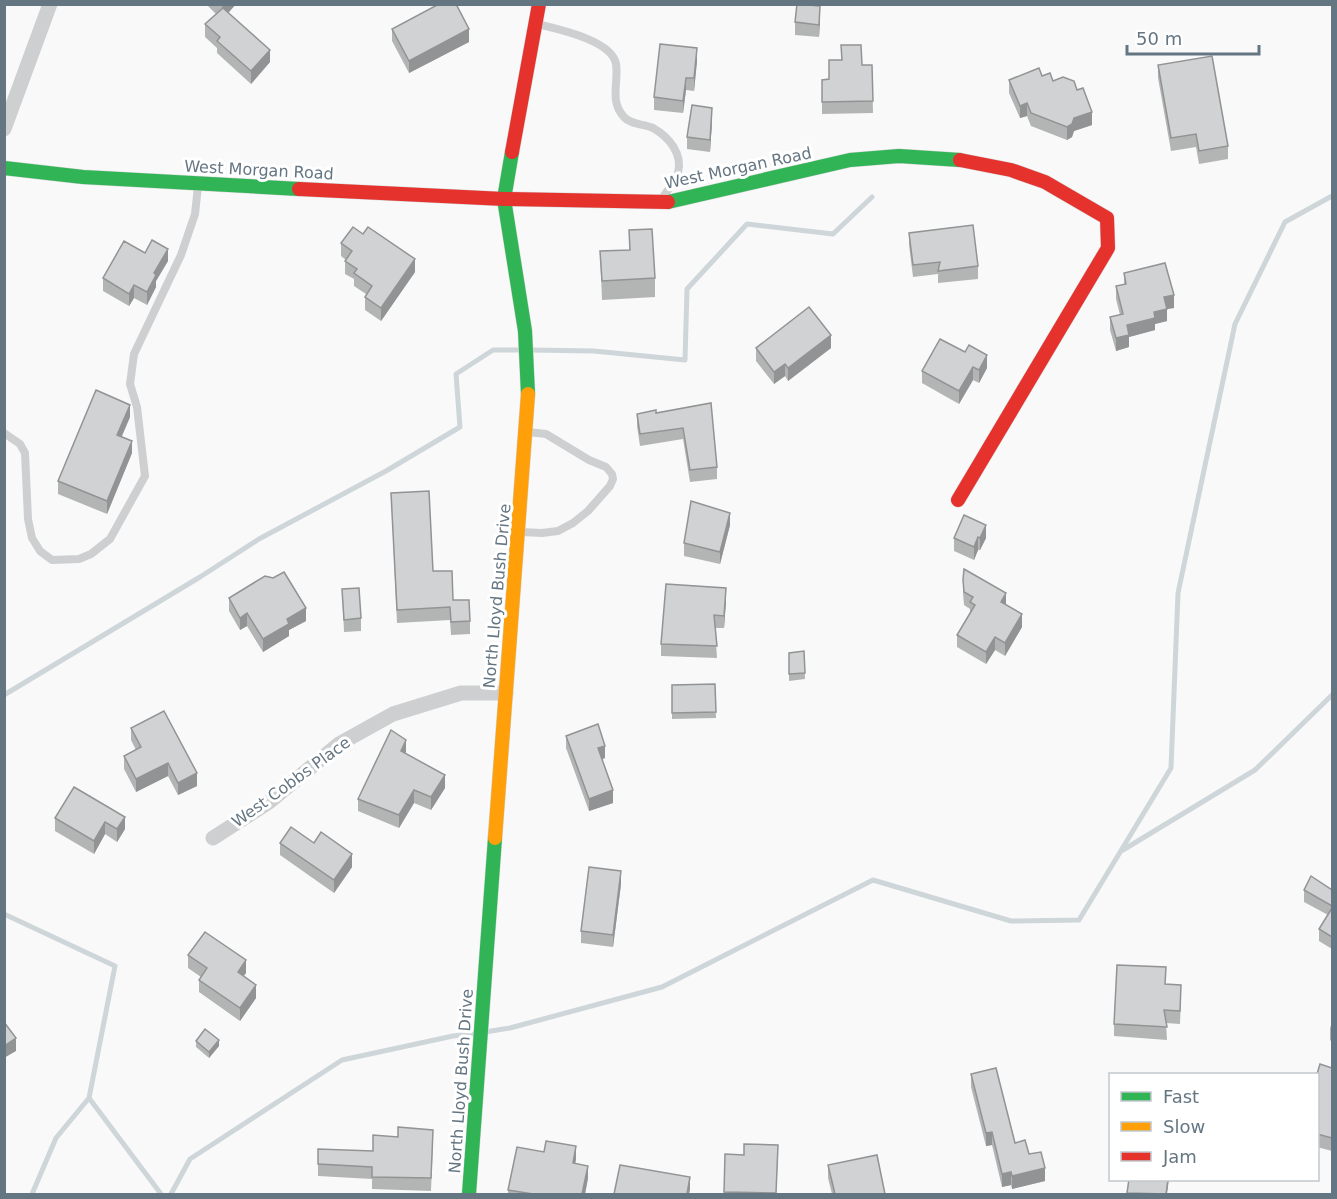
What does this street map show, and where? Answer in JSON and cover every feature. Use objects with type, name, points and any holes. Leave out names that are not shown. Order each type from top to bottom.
[{"type":"street","points":[[4,129],[50,4]]},
{"type":"street","name":"North Lloyd Bush Drive","points":[[469,1194],[528,398],[526,341],[504,199],[539,4]]},
{"type":"street","name":"West Morgan Road","points":[[4,168],[83,177],[198,184],[504,199],[667,202],[850,160],[899,156],[958,160],[1011,170],[1045,182],[1107,218],[1108,248],[958,500]]},
{"type":"street","name":"West Cobbs Place","points":[[213,838],[269,802],[339,744],[393,714],[460,693],[506,693]]},
{"type":"lane","points":[[535,24],[571,33],[608,50],[616,62],[614,89],[616,103],[624,117],[637,124],[653,128],[670,141],[680,158],[678,174],[660,201]]},
{"type":"lane","points":[[4,433],[20,444],[25,453],[28,519],[32,538],[40,551],[52,560],[79,559],[91,554],[110,539],[145,476],[137,407],[130,384],[134,354],[181,255],[195,214],[198,184]]},
{"type":"lane","points":[[519,532],[558,531],[573,523],[588,511],[610,486],[613,479],[606,467],[589,460],[546,434],[526,432]]},
{"type":"building","points":[[439,4],[456,4],[469,29],[409,61],[392,29]]},
{"type":"building","points":[[797,4],[820,6],[819,25],[795,22]]},
{"type":"building","points":[[223,8],[270,50],[251,71],[217,41],[220,37],[205,24]]},
{"type":"building","points":[[660,44],[697,48],[694,78],[686,78],[683,101],[654,97]]},
{"type":"building","points":[[841,45],[861,45],[862,65],[872,65],[873,101],[822,102],[822,80],[829,79],[829,60],[842,60]]},
{"type":"building","points":[[1212,56],[1228,146],[1199,151],[1196,134],[1171,138],[1158,65]]},
{"type":"building","points":[[1039,68],[1042,76],[1050,73],[1053,81],[1063,77],[1074,81],[1077,90],[1083,88],[1092,112],[1074,118],[1072,124],[1067,127],[1031,113],[1027,103],[1020,106],[1009,80]]},
{"type":"building","points":[[692,105],[712,108],[710,140],[687,137]]},
{"type":"building","points":[[973,225],[978,266],[938,271],[940,262],[913,265],[909,233]]},
{"type":"building","points":[[353,227],[363,234],[368,227],[415,259],[381,308],[365,297],[372,286],[354,273],[357,269],[345,261],[352,251],[341,243]]},
{"type":"building","points":[[652,229],[655,278],[602,281],[600,251],[630,250],[629,230]]},
{"type":"building","points":[[152,240],[168,249],[154,273],[156,275],[147,292],[134,285],[129,294],[103,278],[124,241],[145,253]]},
{"type":"building","points":[[1165,263],[1174,295],[1164,297],[1167,309],[1154,312],[1155,318],[1127,325],[1129,335],[1116,338],[1110,317],[1123,314],[1116,286],[1126,284],[1124,273]]},
{"type":"building","points":[[809,307],[831,335],[788,368],[785,364],[774,372],[756,348]]},
{"type":"building","points":[[940,339],[965,352],[969,345],[987,355],[979,370],[973,367],[959,391],[922,371]]},
{"type":"building","points":[[96,390],[130,405],[117,435],[132,441],[107,501],[58,481]]},
{"type":"building","points":[[711,403],[717,467],[690,470],[683,428],[640,434],[637,414],[656,410],[656,413]]},
{"type":"building","points":[[429,491],[433,571],[452,571],[453,600],[469,600],[470,621],[451,622],[450,607],[397,610],[391,493]]},
{"type":"building","points":[[691,501],[730,513],[720,552],[684,543]]},
{"type":"building","points":[[964,515],[986,525],[974,547],[954,538]]},
{"type":"building","points":[[964,569],[1006,593],[1001,602],[1022,614],[1005,643],[995,637],[986,652],[957,635],[975,605],[970,602],[973,597],[964,592]]},
{"type":"building","points":[[284,572],[306,608],[287,619],[289,624],[263,639],[247,613],[240,618],[229,598],[265,576],[273,578]]},
{"type":"building","points":[[666,584],[726,588],[724,616],[714,615],[717,646],[661,644]]},
{"type":"building","points":[[359,588],[361,618],[344,620],[342,589]]},
{"type":"building","points":[[804,651],[805,673],[789,674],[789,653]]},
{"type":"building","points":[[715,684],[716,712],[672,713],[672,685]]},
{"type":"building","points":[[164,711],[197,773],[178,783],[168,763],[136,779],[124,756],[141,747],[131,728]]},
{"type":"building","points":[[598,724],[605,746],[598,748],[613,790],[589,799],[566,736]]},
{"type":"building","points":[[391,730],[406,740],[401,751],[445,775],[431,797],[414,790],[399,815],[358,799]]},
{"type":"building","points":[[74,787],[125,817],[117,829],[105,822],[94,841],[55,818]]},
{"type":"building","points":[[291,827],[314,843],[321,832],[352,854],[334,880],[280,843]]},
{"type":"building","points":[[589,867],[621,871],[613,935],[581,931]]},
{"type":"building","points":[[1311,876],[1332,890],[1332,906],[1304,890]]},
{"type":"building","points":[[1332,908],[1332,937],[1319,929]]},
{"type":"building","points":[[205,932],[246,960],[238,972],[256,985],[240,1008],[199,980],[207,968],[188,955]]},
{"type":"building","points":[[1117,965],[1166,967],[1165,984],[1181,985],[1180,1011],[1164,1010],[1167,1027],[1114,1024]]},
{"type":"building","points":[[4,1022],[16,1038],[4,1046]]},
{"type":"building","points":[[205,1029],[219,1040],[209,1052],[196,1041]]},
{"type":"building","points":[[1320,1064],[1332,1068],[1332,1138],[1319,1135],[1317,1073]]},
{"type":"building","points":[[996,1068],[1015,1143],[1025,1140],[1029,1154],[1041,1152],[1045,1168],[1012,1176],[1011,1172],[1002,1174],[992,1132],[986,1133],[971,1074]]},
{"type":"building","points":[[398,1127],[433,1130],[431,1178],[372,1177],[372,1167],[318,1164],[318,1149],[373,1151],[373,1135],[398,1137]]},
{"type":"building","points":[[546,1141],[576,1146],[573,1163],[588,1166],[582,1194],[533,1194],[508,1190],[517,1147],[544,1152]]},
{"type":"building","points":[[744,1144],[778,1145],[776,1193],[724,1192],[725,1154],[744,1155]]},
{"type":"building","points":[[877,1155],[885,1194],[835,1194],[828,1165]]},
{"type":"building","points":[[620,1165],[690,1177],[687,1194],[614,1194]]},
{"type":"building","points":[[1129,1181],[1168,1181],[1166,1194],[1127,1193]]},
{"type":"waterway","points":[[485,1032],[510,1028],[662,987],[873,880],[1011,921],[1079,920],[1171,768],[1178,593],[1235,324],[1285,222],[1332,196]]},
{"type":"waterway","points":[[530,350],[594,351],[685,360],[687,289],[747,224],[833,234],[872,197]]},
{"type":"waterway","points":[[4,695],[259,539],[386,471],[460,427],[456,374],[493,350],[521,350]]},
{"type":"waterway","points":[[1123,850],[1255,770],[1332,695]]},
{"type":"waterway","points":[[4,914],[115,966],[89,1098],[161,1194]]},
{"type":"waterway","points":[[171,1194],[190,1159],[342,1060],[476,1033]]},
{"type":"waterway","points":[[32,1194],[56,1138],[89,1098]]},
{"type":"traffic: fast","points":[[512,152],[504,199],[525,331],[528,394]]},
{"type":"traffic: fast","points":[[668,202],[850,160],[899,156],[960,160]]},
{"type":"traffic: fast","points":[[4,168],[83,177],[299,189]]},
{"type":"traffic: fast","points":[[469,1194],[495,838]]},
{"type":"traffic: slow","points":[[495,838],[528,394]]},
{"type":"traffic: jam","points":[[512,152],[539,4]]},
{"type":"traffic: jam","points":[[958,500],[1108,248],[1107,218],[1045,182],[1011,170],[960,160]]},
{"type":"traffic: jam","points":[[299,189],[504,199],[668,202]]}]
